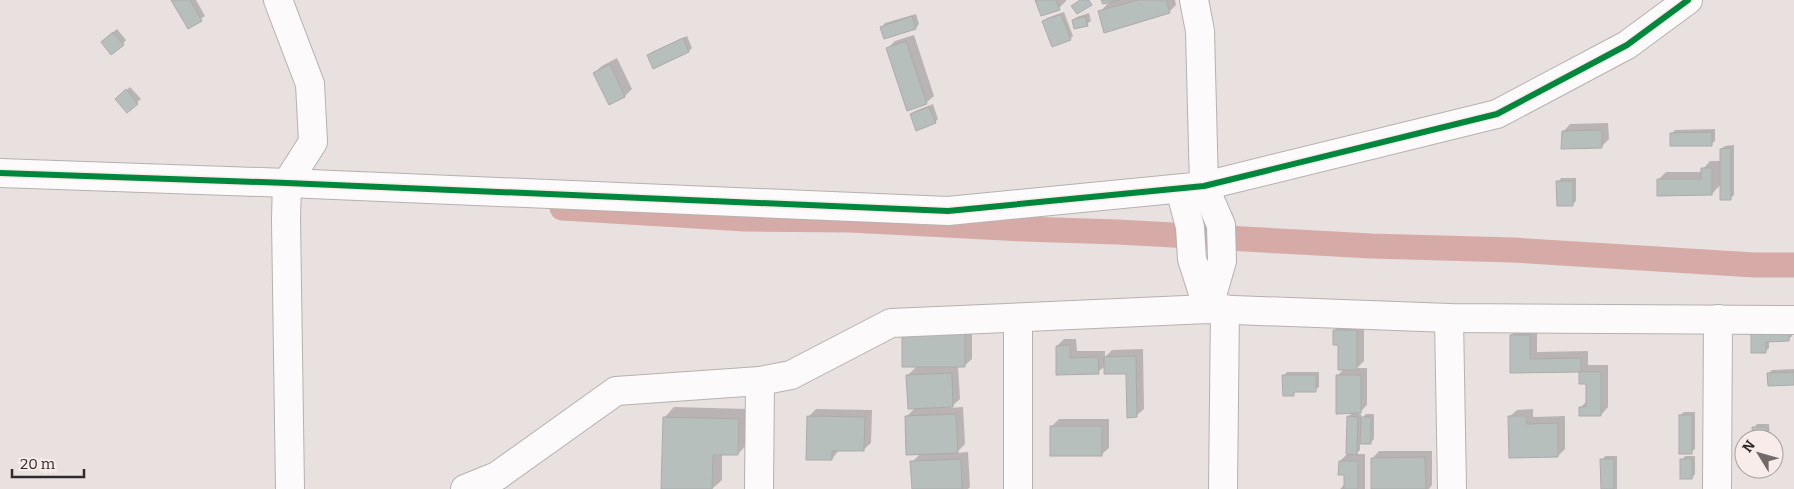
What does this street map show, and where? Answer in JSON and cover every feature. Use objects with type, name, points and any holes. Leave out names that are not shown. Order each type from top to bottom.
[{"type":"street","points":[[278,0],[310,84],[313,142],[287,183],[287,418],[290,489]]},
{"type":"street","points":[[1194,0],[1200,31],[1190,227],[1192,259],[1216,309]]},
{"type":"street","points":[[0,173],[287,183],[948,211],[1192,187],[1497,114],[1627,45],[1688,0]]},
{"type":"street","points":[[1192,187],[1221,225],[1222,261],[1216,309],[1222,489]]},
{"type":"street","points":[[465,489],[498,483],[616,391],[760,381],[791,375],[891,323],[1216,309],[1449,318],[1794,320]]},
{"type":"street","points":[[1018,318],[1018,489]]},
{"type":"street","points":[[1449,318],[1452,489]]},
{"type":"street","points":[[1717,489],[1718,319]]},
{"type":"street","points":[[759,489],[760,381]]},
{"type":"building","points":[[171,0],[190,0],[202,21],[188,29]]},
{"type":"building","points":[[1035,0],[1056,0],[1060,10],[1041,16]]},
{"type":"building","points":[[1080,0],[1089,0],[1092,5],[1077,14],[1071,6]]},
{"type":"building","points":[[1101,0],[1120,0],[1103,4]]},
{"type":"building","points":[[1138,0],[1166,0],[1170,13],[1104,33],[1098,11]]},
{"type":"building","points":[[1061,14],[1071,40],[1052,47],[1042,21]]},
{"type":"building","points":[[912,16],[916,29],[884,39],[880,27]]},
{"type":"building","points":[[1085,16],[1088,26],[1074,29],[1072,20]]},
{"type":"building","points":[[113,32],[124,45],[111,55],[101,42]]},
{"type":"building","points":[[683,38],[689,52],[653,69],[647,55]]},
{"type":"building","points":[[906,41],[927,104],[907,111],[886,48]]},
{"type":"building","points":[[610,64],[625,97],[609,105],[593,73]]},
{"type":"building","points":[[126,89],[138,104],[127,113],[115,99]]},
{"type":"building","points":[[929,107],[936,123],[916,131],[910,114]]},
{"type":"building","points":[[1602,130],[1602,148],[1561,149],[1562,131]]},
{"type":"building","points":[[1712,132],[1712,146],[1670,146],[1670,133]]},
{"type":"building","points":[[1731,148],[1731,200],[1720,200],[1720,149]]},
{"type":"building","points":[[1701,168],[1712,168],[1712,195],[1657,196],[1657,179],[1701,179]]},
{"type":"building","points":[[1556,181],[1573,181],[1573,206],[1557,206]]},
{"type":"building","points":[[1789,328],[1789,341],[1766,342],[1766,353],[1751,353],[1751,329]]},
{"type":"building","points":[[1333,330],[1357,330],[1357,370],[1338,370],[1338,345],[1333,345]]},
{"type":"building","points":[[902,331],[965,332],[965,367],[902,367]]},
{"type":"building","points":[[1510,335],[1530,335],[1530,359],[1581,358],[1581,372],[1510,373]]},
{"type":"building","points":[[1070,345],[1070,358],[1098,357],[1099,374],[1056,375],[1056,346]]},
{"type":"building","points":[[1136,356],[1137,417],[1127,418],[1126,374],[1104,374],[1104,357]]},
{"type":"building","points":[[1579,372],[1601,372],[1601,416],[1579,416],[1579,407],[1586,407],[1586,384],[1579,384]]},
{"type":"building","points":[[1794,372],[1794,385],[1768,386],[1767,373]]},
{"type":"building","points":[[952,373],[953,407],[908,409],[906,375]]},
{"type":"building","points":[[1282,375],[1316,375],[1316,392],[1294,392],[1294,396],[1283,396]]},
{"type":"building","points":[[1336,375],[1361,375],[1361,413],[1336,414]]},
{"type":"building","points":[[956,414],[958,453],[906,455],[905,416]]},
{"type":"building","points":[[1679,415],[1692,415],[1692,454],[1679,454]]},
{"type":"building","points":[[807,416],[865,417],[864,451],[832,451],[832,460],[806,460]]},
{"type":"building","points":[[1347,416],[1358,417],[1357,455],[1346,454]]},
{"type":"building","points":[[1508,416],[1526,416],[1527,424],[1558,423],[1558,457],[1509,458]]},
{"type":"building","points":[[663,417],[739,419],[738,455],[713,455],[712,489],[661,489]]},
{"type":"building","points":[[1361,417],[1371,417],[1371,444],[1360,444]]},
{"type":"building","points":[[1050,426],[1102,426],[1102,456],[1050,456]]},
{"type":"building","points":[[1752,427],[1766,427],[1766,429],[1752,429]]},
{"type":"building","points":[[1425,457],[1426,489],[1371,489],[1371,458]]},
{"type":"building","points":[[961,459],[962,489],[912,489],[910,461]]},
{"type":"building","points":[[1600,459],[1614,459],[1614,489],[1601,489]]},
{"type":"building","points":[[1680,459],[1692,459],[1692,479],[1680,479]]},
{"type":"building","points":[[1339,461],[1358,461],[1358,489],[1344,489],[1344,475],[1338,475]]},
{"type":"waterway","points":[[562,208],[745,219],[850,220],[1371,246],[1513,250],[1754,265],[1794,265]]},
{"type":"cycle path","points":[[0,173],[287,183],[948,211],[1204,186],[1497,114],[1627,45],[1688,0]]}]
